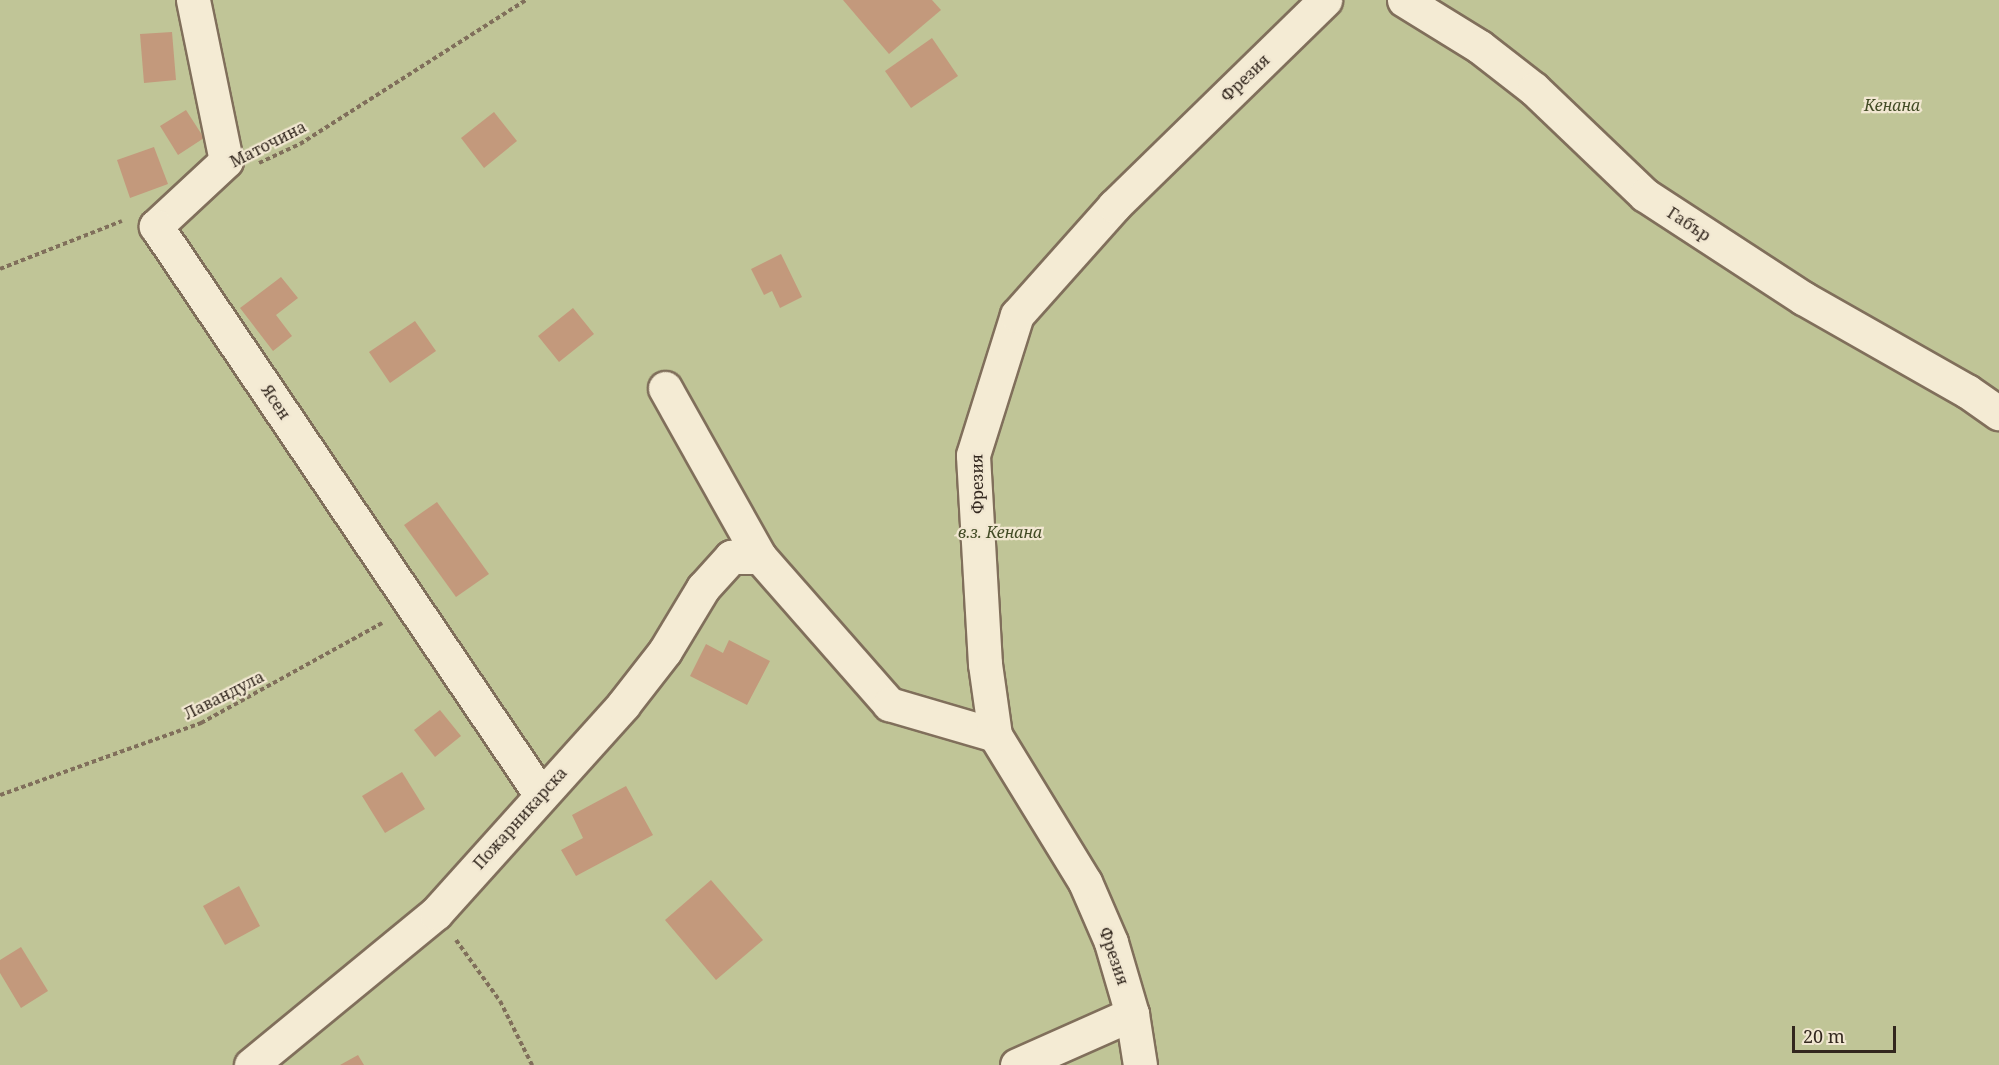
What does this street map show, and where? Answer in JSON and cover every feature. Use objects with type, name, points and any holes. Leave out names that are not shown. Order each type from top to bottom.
[{"type":"street","name":"Ясен","points":[[193,0],[226,161],[156,226],[415,605],[540,795]]},
{"type":"street","name":"Фрезия","points":[[1140,1065],[1132,1014],[1111,942],[1085,882],[995,735],[985,664],[973,455],[1017,315],[1114,206],[1325,0]]},
{"type":"street","name":"Габър","points":[[1404,0],[1480,47],[1534,89],[1645,195],[1803,298],[1967,390],[1999,413]]},
{"type":"street","points":[[665,388],[760,557],[889,704],[995,735]]},
{"type":"street","name":"Пожарникарска","points":[[251,1065],[436,913],[623,705],[665,651],[703,588],[731,557],[760,557]]},
{"type":"street","points":[[1017,1065],[1132,1014]]},
{"type":"path","name":"Маточина","points":[[249,168],[300,144],[526,0]]},
{"type":"path","points":[[0,269],[133,217]]},
{"type":"path","name":"Лавандула","points":[[0,795],[201,723],[415,605]]},
{"type":"path","points":[[436,913],[500,1001],[532,1065]]},
{"type":"green space","name":"в.з. Кенана","points":[[0,0],[1999,0],[1999,1065],[0,1065]]},
{"type":"building","points":[[843,0],[932,0],[941,10],[889,54]]},
{"type":"building","points":[[172,32],[176,80],[144,83],[140,34]]},
{"type":"building","points":[[932,38],[958,76],[911,108],[885,71]]},
{"type":"building","points":[[186,110],[204,138],[178,155],[160,126]]},
{"type":"building","points":[[494,112],[517,141],[484,168],[461,138]]},
{"type":"building","points":[[154,147],[168,184],[130,198],[117,160]]},
{"type":"building","points":[[781,254],[802,297],[780,308],[772,291],[764,295],[751,269]]},
{"type":"building","points":[[281,277],[298,298],[276,315],[292,336],[273,351],[240,308]]},
{"type":"building","points":[[573,308],[594,334],[559,362],[538,336]]},
{"type":"building","points":[[415,321],[436,351],[390,383],[369,352]]},
{"type":"building","points":[[437,502],[489,574],[456,597],[404,525]]},
{"type":"building","points":[[729,640],[770,661],[747,705],[690,676],[706,644],[723,653]]},
{"type":"building","points":[[440,710],[461,736],[435,757],[414,730]]},
{"type":"building","points":[[402,772],[425,809],[385,833],[362,796]]},
{"type":"building","points":[[626,786],[653,835],[576,876],[561,850],[583,838],[572,815]]},
{"type":"building","points":[[711,880],[763,940],[716,980],[665,920]]},
{"type":"building","points":[[239,886],[260,926],[225,945],[203,906]]},
{"type":"building","points":[[21,947],[48,991],[21,1008],[0,973],[0,960]]},
{"type":"building","points":[[358,1055],[364,1065],[340,1065]]},
{"type":"park label","name":"Кенана","points":[[1892,105]]}]
